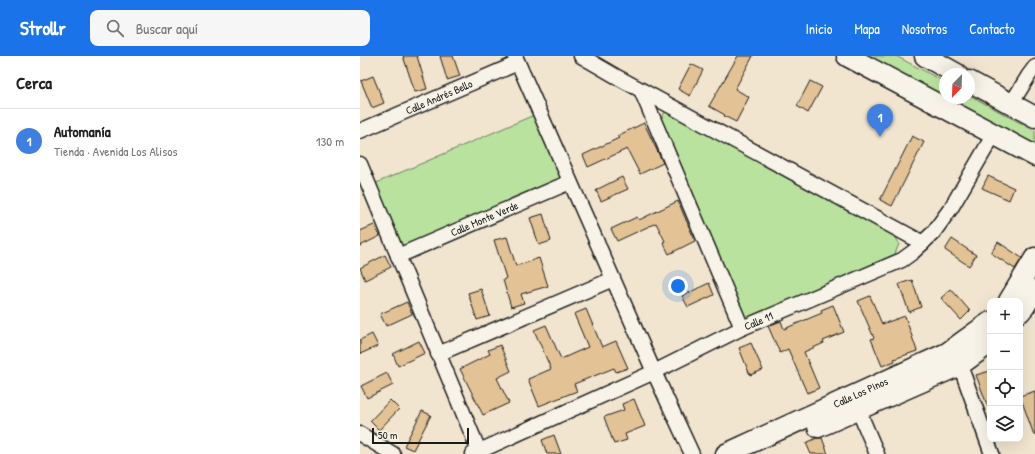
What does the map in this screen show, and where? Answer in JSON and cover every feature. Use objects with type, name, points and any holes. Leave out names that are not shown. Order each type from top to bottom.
[{"type":"street","points":[[581,56],[924,243]]},
{"type":"street","points":[[847,56],[1035,156]]},
{"type":"street","points":[[925,56],[946,68]]},
{"type":"street","points":[[517,60],[654,372],[692,454]]},
{"type":"street","name":"Calle Andrés Bello","points":[[360,131],[517,60]]},
{"type":"street","points":[[1011,104],[1028,75],[1035,67]]},
{"type":"street","points":[[975,84],[1035,117]]},
{"type":"street","points":[[641,90],[742,328]]},
{"type":"street","name":"Calle 11","points":[[476,453],[654,372],[742,328],[902,260],[934,233],[951,208],[994,134]]},
{"type":"street","points":[[360,164],[438,354],[476,453]]},
{"type":"street","name":"Calle Monte Verde","points":[[398,256],[570,182]]},
{"type":"street","points":[[1025,304],[1035,258]]},
{"type":"street","points":[[438,354],[613,279]]},
{"type":"street","name":"Calle Los Pinos","points":[[726,454],[947,353],[987,324]]},
{"type":"street","name":"Calle Los Pinos","points":[[758,454],[960,365],[987,345]]},
{"type":"street","points":[[960,365],[992,454]]},
{"type":"street","points":[[858,409],[877,454]]},
{"type":"street","points":[[361,433],[393,454]]},
{"type":"green space","points":[[863,56],[896,56],[939,79],[939,97]]},
{"type":"green space","points":[[975,98],[1035,131],[1035,149],[952,104],[975,104]]},
{"type":"green space","points":[[666,110],[894,233],[899,244],[895,254],[746,319],[661,119]]},
{"type":"green space","points":[[534,115],[561,179],[401,248],[374,184]]},
{"type":"building","points":[[403,56],[417,56],[427,89],[415,92]]},
{"type":"building","points":[[440,56],[453,56],[460,76],[447,80]]},
{"type":"building","points":[[738,56],[753,56],[735,89],[749,97],[736,122],[709,106]]},
{"type":"building","points":[[691,64],[703,70],[690,96],[678,89]]},
{"type":"building","points":[[373,76],[384,103],[372,108],[361,81]]},
{"type":"building","points":[[810,81],[822,87],[808,113],[797,106]]},
{"type":"building","points":[[644,123],[663,163],[640,174],[627,149],[588,167],[583,155],[619,138],[617,136]]},
{"type":"building","points":[[912,136],[924,142],[892,206],[880,200]]},
{"type":"building","points":[[988,176],[1014,188],[1009,200],[982,188]]},
{"type":"building","points":[[622,177],[628,189],[601,201],[596,190]]},
{"type":"building","points":[[678,201],[695,241],[669,254],[663,242],[665,241],[656,223],[617,241],[611,229],[637,217],[639,220]]},
{"type":"building","points":[[543,214],[551,241],[539,245],[530,218]]},
{"type":"building","points":[[374,225],[380,236],[360,246],[360,231]]},
{"type":"building","points":[[507,237],[516,266],[539,258],[548,286],[521,294],[524,303],[511,307],[503,280],[506,278],[494,240]]},
{"type":"building","points":[[952,239],[976,255],[969,266],[945,250]]},
{"type":"building","points":[[998,242],[1022,258],[1015,269],[991,253]]},
{"type":"building","points":[[385,255],[391,267],[365,280],[360,268]]},
{"type":"building","points":[[912,280],[921,307],[909,312],[899,284]]},
{"type":"building","points":[[709,283],[714,295],[688,307],[682,296]]},
{"type":"building","points":[[481,289],[490,316],[477,320],[468,293]]},
{"type":"building","points":[[951,289],[970,311],[961,320],[941,298]]},
{"type":"building","points":[[870,296],[882,324],[905,316],[917,351],[894,359],[895,361],[882,366],[871,339],[874,338],[858,301]]},
{"type":"building","points":[[407,302],[412,314],[386,326],[380,314]]},
{"type":"building","points":[[833,305],[844,332],[823,341],[824,343],[804,352],[819,388],[807,393],[788,349],[780,353],[768,326],[781,321],[784,329],[822,313],[821,310]]},
{"type":"building","points":[[586,309],[602,347],[616,341],[628,368],[616,372],[614,368],[574,384],[577,391],[539,406],[528,379],[551,369],[534,330],[546,325],[561,359],[588,347],[574,314]]},
{"type":"building","points":[[372,334],[378,346],[360,354],[360,340]]},
{"type":"building","points":[[419,341],[425,353],[398,366],[393,354]]},
{"type":"building","points":[[751,343],[763,370],[750,375],[739,348]]},
{"type":"building","points":[[500,345],[511,371],[497,378],[509,403],[483,415],[460,369],[490,354],[488,350]]},
{"type":"building","points":[[987,372],[987,405],[976,375]]},
{"type":"building","points":[[387,373],[393,385],[367,398],[361,386]]},
{"type":"building","points":[[1035,391],[1034,435],[1023,404],[1023,395]]},
{"type":"building","points":[[634,399],[645,426],[625,434],[627,440],[614,444],[604,417],[624,410],[622,404]]},
{"type":"building","points":[[390,400],[399,409],[379,430],[370,421]]},
{"type":"building","points":[[422,411],[431,415],[413,450],[404,446]]},
{"type":"building","points":[[554,435],[561,454],[547,454],[542,440]]},
{"type":"building","points":[[817,438],[822,438],[828,454],[811,454],[806,443]]},
{"type":"place","name":"Automanía","points":[[880,137]]}]
